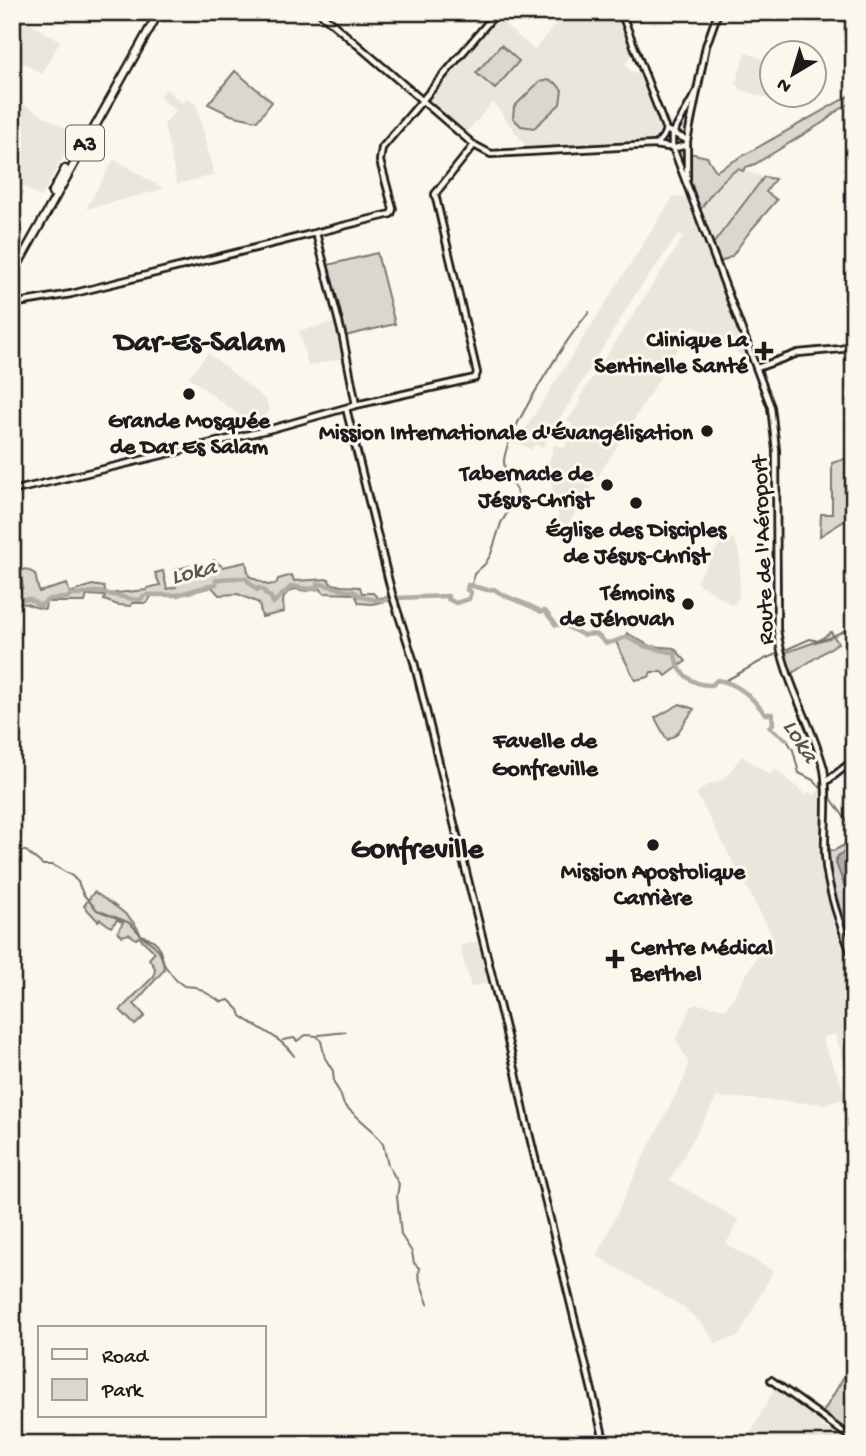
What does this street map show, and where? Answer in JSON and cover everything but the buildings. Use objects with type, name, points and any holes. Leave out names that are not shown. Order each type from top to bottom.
[{"type":"highway","name":"A3","points":[[12,267],[157,12]]},
{"type":"highway","name":"A3","points":[[12,275],[157,12]]},
{"type":"street","points":[[319,12],[474,145],[493,155],[656,144],[673,148],[687,143],[681,136],[672,135],[666,130],[621,12]]},
{"type":"street","points":[[12,304],[71,294],[391,214],[393,209],[380,152],[496,12]]},
{"type":"street","name":"Route de l'Aéroport","points":[[688,184],[687,143],[706,46],[718,12]]},
{"type":"street","name":"Route de l'Aéroport","points":[[697,92],[672,135],[673,148],[771,407],[774,421],[779,648],[820,753],[827,781],[827,872],[854,960]]},
{"type":"street","points":[[656,144],[666,130]]},
{"type":"street","points":[[656,144],[672,135]]},
{"type":"street","points":[[12,491],[271,429],[356,405],[464,382],[476,376],[435,194],[474,145]]},
{"type":"street","points":[[316,233],[356,405]]},
{"type":"street","points":[[757,368],[798,354],[854,345]]},
{"type":"street","points":[[346,408],[392,594],[422,692],[605,1444]]},
{"type":"street","points":[[827,781],[854,760]]},
{"type":"street","points":[[771,1380],[854,1440]]},
{"type":"shaded area","points":[[575,12],[615,12],[632,55],[625,63],[629,70],[639,74],[661,131],[657,141],[527,148],[493,102],[466,133],[426,99],[496,17],[534,50],[557,22],[559,24]]},
{"type":"shaded area","points":[[20,18],[60,41],[42,74],[12,56],[12,31]]},
{"type":"shaded area","points":[[745,52],[758,58],[758,96],[741,90],[736,83]]},
{"type":"shaded area","points":[[166,89],[182,103],[188,98],[197,106],[214,175],[177,184],[164,124],[176,111],[159,97]]},
{"type":"shaded area","points":[[12,98],[76,134],[41,197],[12,180]]},
{"type":"shaded area","points":[[114,159],[164,189],[86,209]]},
{"type":"shaded area","points":[[738,169],[764,177],[713,244],[700,210],[724,179]]},
{"type":"shaded area","points":[[673,197],[688,197],[748,355],[746,358],[693,325],[562,534],[548,466],[554,445],[565,448],[573,425],[567,421],[582,400],[579,398],[684,236],[679,234],[635,295],[542,448],[535,444],[531,450],[517,442]]},
{"type":"shaded area","points":[[335,322],[343,358],[308,366],[299,331]]},
{"type":"shaded area","points":[[208,353],[266,400],[269,411],[257,425],[249,423],[189,377]]},
{"type":"shaded area","points":[[726,534],[735,541],[740,555],[739,598],[732,605],[696,582]]},
{"type":"shaded area","points":[[742,756],[770,775],[775,769],[806,795],[809,792],[814,795],[820,790],[823,791],[825,882],[834,924],[854,977],[854,1090],[835,1034],[826,1036],[822,1039],[847,1098],[825,1104],[717,1097],[670,1180],[739,1220],[726,1244],[773,1271],[739,1336],[716,1343],[703,1325],[683,1307],[597,1256],[686,1075],[688,1062],[676,1039],[691,1007],[697,1004],[726,1009],[771,933],[696,793],[724,779]]},
{"type":"shaded area","points":[[854,847],[854,912],[836,863],[838,856]]},
{"type":"shaded area","points":[[479,941],[490,982],[471,987],[460,946]]},
{"type":"shaded area","points":[[773,1386],[824,1423],[823,1426],[853,1444],[745,1444],[773,1391]]},
{"type":"green space","points":[[501,45],[519,61],[495,89],[476,73]]},
{"type":"green space","points":[[235,71],[272,102],[257,121],[231,115],[208,104]]},
{"type":"green space","points":[[548,80],[556,83],[562,90],[560,104],[534,128],[521,126],[513,118],[514,107],[539,82]]},
{"type":"green space","points":[[854,93],[854,101],[827,120],[743,171],[738,169],[726,177],[700,210],[691,182],[689,153],[707,157],[716,171]]},
{"type":"green space","points":[[764,177],[775,179],[766,192],[777,200],[732,256],[721,262],[713,244]]},
{"type":"green space","points":[[377,253],[395,324],[345,336],[328,265]]},
{"type":"green space","points":[[854,456],[854,515],[820,536],[821,514],[832,514],[832,463]]},
{"type":"green space","points":[[214,560],[223,567],[246,562],[249,576],[267,585],[276,584],[278,579],[292,575],[294,581],[329,579],[330,583],[360,587],[362,593],[373,593],[378,598],[389,597],[390,600],[372,604],[359,603],[355,594],[323,593],[321,589],[295,589],[284,597],[284,612],[262,617],[259,603],[238,594],[219,595],[212,587],[185,594],[152,595],[147,603],[132,603],[131,606],[104,600],[105,596],[87,595],[85,602],[46,602],[45,609],[22,603],[12,604],[12,592],[23,587],[20,571],[26,569],[35,574],[39,592],[67,584],[70,593],[92,585],[104,587],[106,594],[147,590],[160,585],[155,573],[163,571],[167,589],[176,587],[174,570],[190,566],[194,573],[201,571]]},
{"type":"green space","points":[[831,632],[838,643],[791,674],[784,653],[818,641]]},
{"type":"green space","points":[[627,633],[650,646],[674,648],[686,661],[666,676],[662,672],[651,672],[649,677],[635,680],[616,642]]},
{"type":"green space","points":[[680,704],[694,709],[676,735],[667,740],[655,718]]},
{"type":"green space","points":[[854,840],[854,847],[836,859],[854,912],[854,933],[848,935],[832,882],[828,848],[833,851]]},
{"type":"green space","points":[[94,892],[128,916],[141,936],[158,950],[162,959],[164,970],[134,1004],[145,1016],[135,1025],[120,1010],[154,976],[155,968],[149,959],[155,952],[139,937],[136,939],[129,934],[122,936],[118,932],[123,922],[117,920],[111,927],[100,919],[98,921],[84,906]]},
{"type":"green space","points":[[854,1360],[854,1434],[822,1414]]},
{"type":"waterway","points":[[771,12],[822,22],[854,21]]},
{"type":"waterway","points":[[472,585],[474,574],[491,554],[501,523],[517,497],[517,490],[504,465],[507,447],[526,407],[553,362],[589,312]]},
{"type":"waterway","name":"Loka","points":[[147,595],[177,595],[216,584],[218,579],[245,578],[257,590],[259,588],[265,591],[273,603],[292,586],[308,589],[318,588],[317,584],[353,591],[371,599],[392,599]]},
{"type":"waterway","name":"Loka","points":[[396,598],[448,596],[448,599],[456,603],[469,599],[471,592],[467,590],[468,585],[494,589],[541,612],[545,611],[556,625],[564,625],[583,635],[596,634],[606,643],[613,642]]},
{"type":"waterway","name":"Loka","points":[[12,599],[30,599],[40,606],[49,599],[67,598],[71,594],[94,592],[140,600],[143,597]]},
{"type":"waterway","points":[[725,681],[765,659],[810,639],[818,641],[829,638],[850,628],[854,623]]},
{"type":"waterway","name":"Loka","points":[[615,641],[626,637],[644,646],[675,653],[678,666],[691,680],[704,685],[712,685],[717,680],[738,688],[765,714],[772,714],[773,724],[769,727],[787,740]]},
{"type":"waterway","name":"Loka","points":[[787,740],[793,750],[799,773],[813,780],[824,791]]},
{"type":"waterway","name":"Loka","points":[[828,794],[854,831]]},
{"type":"waterway","points":[[12,844],[18,851],[26,851],[43,865],[53,865],[72,876],[97,910],[130,923],[141,935],[153,940],[158,945],[165,966],[176,980],[184,986],[196,987],[222,1002],[229,1000],[241,1016],[276,1038],[294,1056]]},
{"type":"waterway","points":[[319,1035],[346,1032]]},
{"type":"waterway","points":[[283,1040],[294,1038],[297,1041],[306,1035],[317,1036],[333,1071],[334,1083],[344,1105],[372,1130],[383,1144],[388,1165],[399,1184],[397,1196],[401,1235],[412,1252],[414,1263],[420,1269],[418,1275],[428,1304]]},
{"type":"place","name":"Clinique La Sentinelle Santé","points":[[764,351]]},
{"type":"place","name":"Grande Mosquée de Dar Es Salam","points":[[189,394]]},
{"type":"place","name":"Mission Internationale d'Évangélisation","points":[[707,431]]},
{"type":"place","name":"Tabernacle de Jésus-Christ","points":[[607,485]]},
{"type":"place","name":"Église des Disciples de Jésus-Christ","points":[[636,503]]},
{"type":"place","name":"Témoins de Jéhovah","points":[[688,604]]},
{"type":"place","name":"Mission Apostolique Carrière","points":[[653,845]]},
{"type":"place","name":"Centre Médical Berthel","points":[[615,959]]},
{"type":"district","name":"Dar-Es-Salam","points":[[200,340]]},
{"type":"district","name":"Favelle de Gonfreville","points":[[545,753]]},
{"type":"district","name":"Gonfreville","points":[[417,847]]}]
